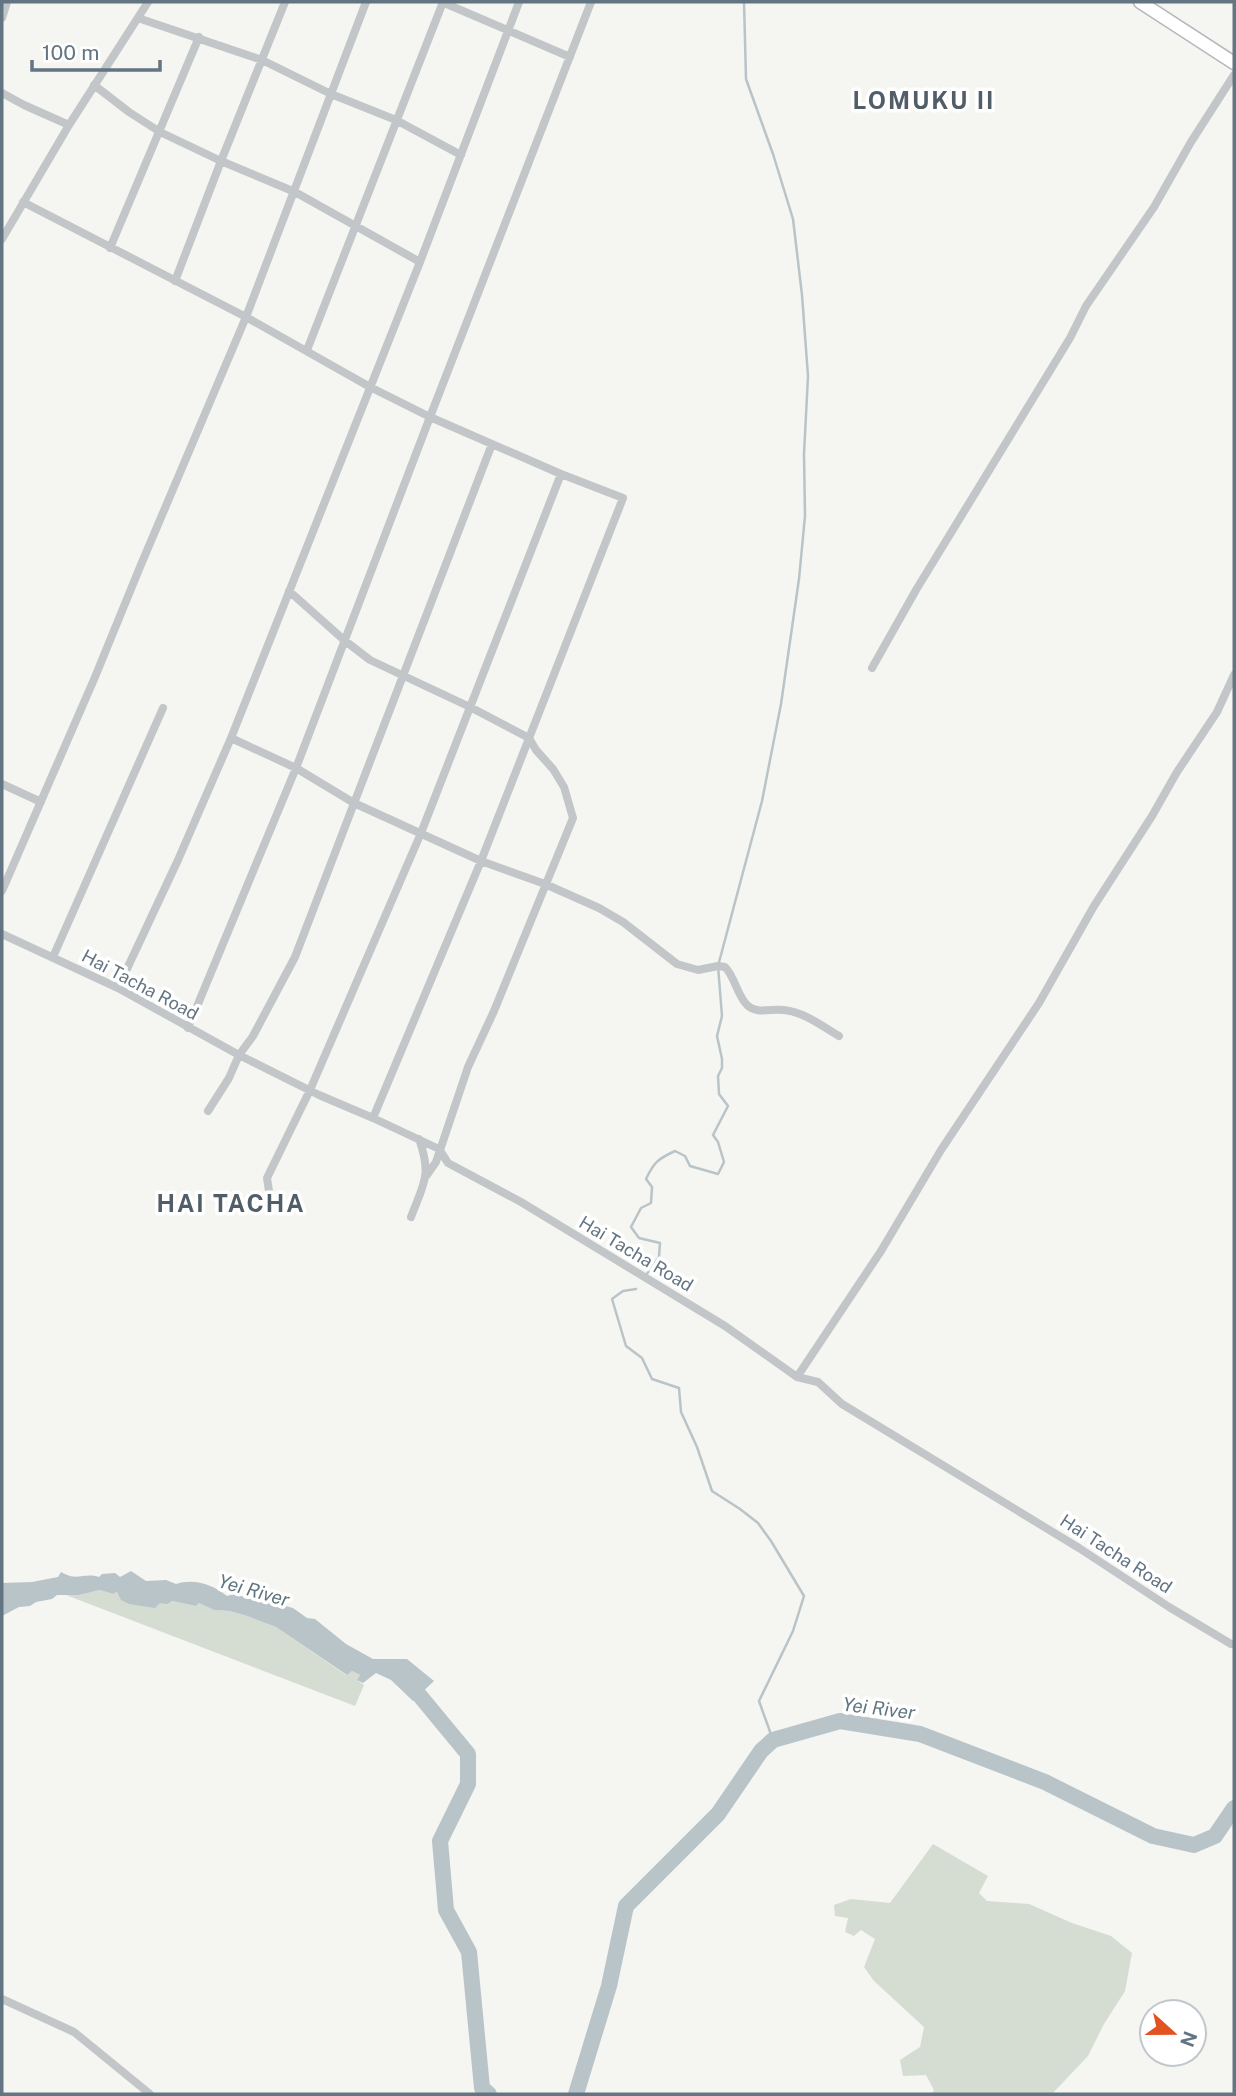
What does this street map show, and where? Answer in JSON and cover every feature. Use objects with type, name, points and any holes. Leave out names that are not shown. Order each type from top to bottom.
[{"type":"street","points":[[2,18],[8,2]]},
{"type":"street","points":[[2,239],[69,125],[148,2]]},
{"type":"street","points":[[175,281],[285,2]]},
{"type":"street","points":[[2,891],[246,317],[366,2]]},
{"type":"street","points":[[307,350],[443,2],[570,57]]},
{"type":"street","points":[[118,988],[231,738],[420,262],[519,2]]},
{"type":"street","points":[[188,1028],[296,768],[591,2]]},
{"type":"street","points":[[1140,2],[1234,63]]},
{"type":"street","points":[[138,18],[262,60],[331,94],[396,120],[461,155]]},
{"type":"street","points":[[110,248],[199,37]]},
{"type":"street","points":[[872,668],[916,590],[1070,338],[1086,306],[1154,207],[1234,75]]},
{"type":"street","points":[[94,85],[129,113],[160,132],[295,191],[420,262]]},
{"type":"street","points":[[2,93],[69,125]]},
{"type":"street","points":[[23,202],[246,317],[370,387],[430,417],[623,498],[481,861],[373,1118]]},
{"type":"street","points":[[208,1111],[295,957],[492,444]]},
{"type":"street","points":[[269,1191],[267,1178],[310,1090],[421,833],[561,474]]},
{"type":"street","points":[[289,591],[370,660],[529,738],[564,787],[573,818],[494,1012],[468,1067],[436,1162],[427,1175],[411,1217]]},
{"type":"street","points":[[797,1377],[881,1251],[941,1150],[1039,1003],[1094,906],[1217,712],[1234,675]]},
{"type":"street","points":[[53,957],[163,708]]},
{"type":"street","points":[[231,738],[296,768],[354,803],[481,861],[545,884],[599,908],[623,922],[677,964],[698,970],[725,967],[745,1004],[751,1008],[786,1010],[839,1036]]},
{"type":"street","points":[[2,784],[41,802]]},
{"type":"street","name":"Hai Tacha Road","points":[[2,933],[118,988],[188,1028],[319,1096],[439,1149],[448,1163],[521,1202],[725,1326],[797,1377],[818,1382],[842,1405],[1079,1548],[1231,1644]]},
{"type":"street","points":[[419,1139],[427,1175]]},
{"type":"street","points":[[2,2000],[75,2032],[150,2094]]},
{"type":"shaded area","points":[[131,1571],[146,1581],[166,1580],[176,1584],[196,1582],[216,1588],[227,1596],[240,1592],[241,1596],[249,1599],[252,1597],[293,1608],[307,1618],[315,1619],[346,1644],[373,1659],[407,1659],[434,1681],[413,1701],[391,1680],[376,1673],[363,1683],[357,1680],[360,1675],[352,1671],[347,1675],[276,1627],[230,1611],[214,1610],[199,1603],[196,1606],[172,1601],[167,1604],[160,1603],[155,1608],[129,1604],[121,1600],[117,1592],[113,1594],[100,1590],[79,1595],[57,1595],[30,1606],[19,1607],[2,1616],[2,1583],[32,1582],[58,1577],[61,1572],[76,1577],[99,1577],[102,1574],[115,1573],[120,1577]]},
{"type":"shaded area","points":[[100,1590],[160,1603],[172,1601],[196,1606],[199,1603],[214,1610],[247,1616],[276,1627],[346,1675],[352,1671],[360,1675],[357,1680],[364,1685],[355,1706],[66,1595]]},
{"type":"shaded area","points":[[933,1844],[988,1876],[979,1893],[987,1901],[1029,1904],[1111,1936],[1132,1953],[1125,1991],[1088,2056],[1052,2094],[932,2094],[934,2090],[926,2075],[903,2076],[900,2060],[920,2047],[924,2027],[874,1981],[864,1967],[875,1939],[861,1930],[854,1936],[845,1932],[848,1918],[835,1916],[834,1905],[851,1899],[890,1903]]},
{"type":"waterway","points":[[646,1275],[659,1257],[660,1243],[639,1238],[631,1227],[641,1208],[651,1203],[652,1187],[646,1179],[654,1165],[675,1151],[685,1156],[690,1166],[718,1174],[724,1162],[713,1135],[728,1106],[719,1094],[718,1076],[722,1059],[717,1036],[722,1016],[718,966],[762,801],[781,704],[805,516],[804,454],[808,376],[793,219],[746,79],[744,2]]},
{"type":"waterway","points":[[636,1289],[623,1291],[612,1299],[626,1346],[642,1358],[652,1379],[679,1388],[681,1412],[697,1447],[712,1491],[758,1523],[804,1596],[793,1631],[759,1701],[773,1740]]},
{"type":"waterway","name":"Yei River","points":[[406,1679],[468,1754],[468,1784],[440,1841],[446,1910],[469,1952],[482,2088],[489,2094]]},
{"type":"waterway","name":"Yei River","points":[[576,2094],[609,1986],[626,1906],[718,1814],[761,1751],[773,1740],[840,1721],[920,1734],[1045,1782],[1153,1836],[1194,1845],[1215,1836],[1234,1808]]},
{"type":"district","name":"LOMUKU II","points":[[924,101]]},
{"type":"district","name":"HAI TACHA","points":[[231,1204]]}]
